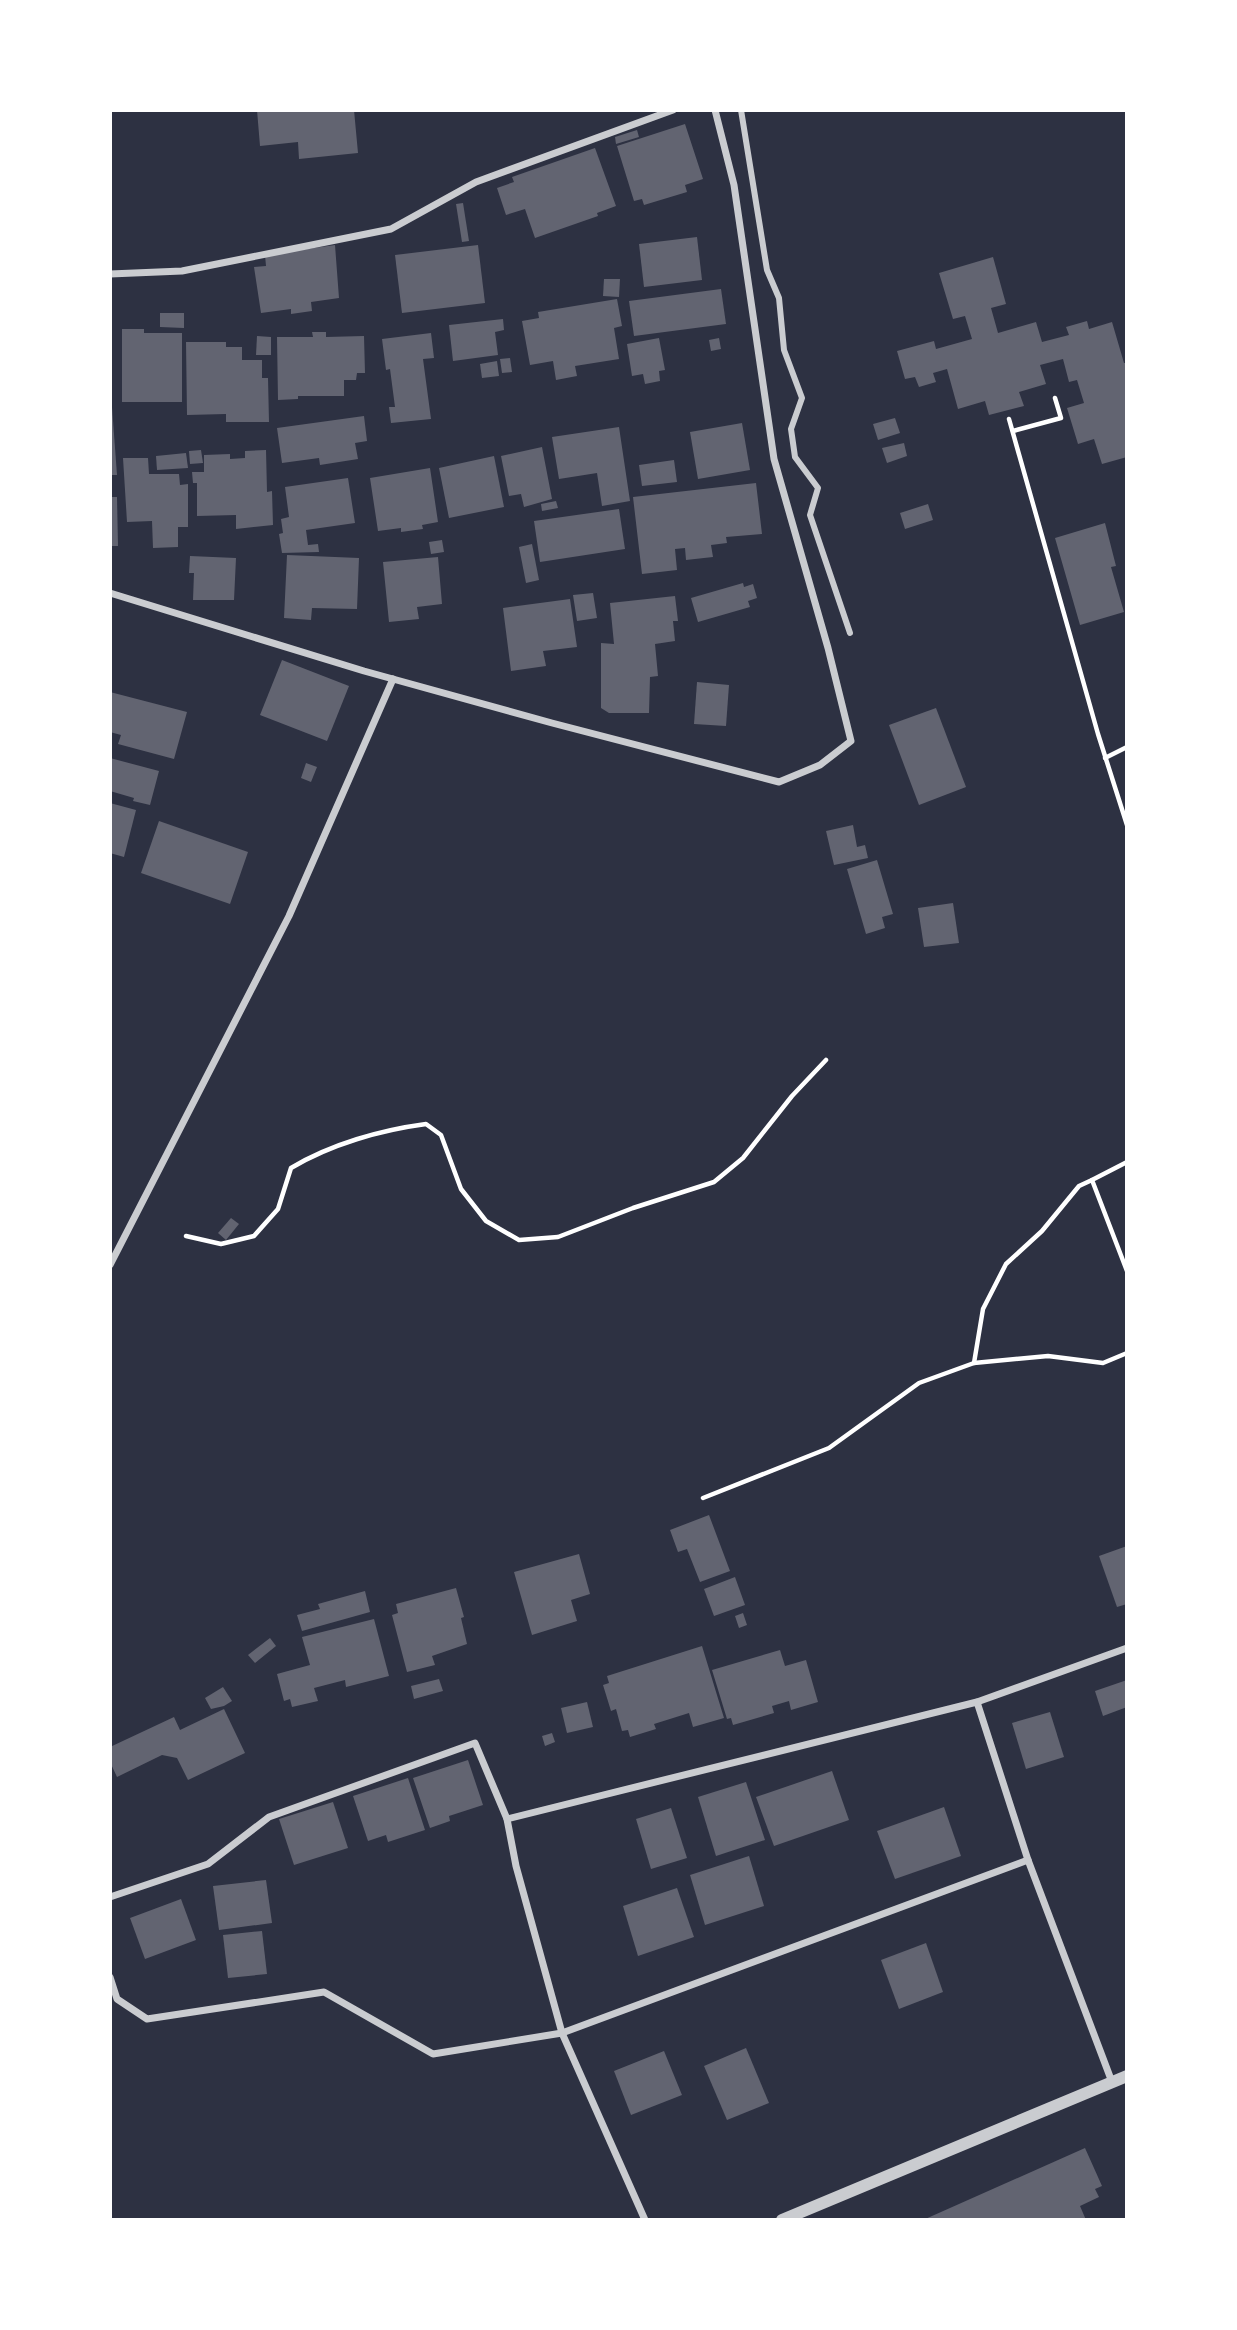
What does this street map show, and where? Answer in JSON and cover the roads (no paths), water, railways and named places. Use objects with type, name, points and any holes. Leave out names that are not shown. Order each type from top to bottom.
[{"type":"street","points":[[110,274],[182,271],[391,229],[476,182],[673,110]]},
{"type":"street","points":[[110,593],[393,679],[779,782],[820,765],[851,741],[828,648],[774,458],[734,185],[715,110]]},
{"type":"street","points":[[741,110],[767,271],[779,298],[784,351],[802,398],[791,429],[795,457],[818,488],[810,515],[850,633]]},
{"type":"street","points":[[110,1265],[289,916],[393,679]]},
{"type":"street","points":[[508,1819],[977,1702],[1127,1648]]},
{"type":"street","points":[[977,1702],[1028,1860],[1112,2082]]},
{"type":"street","points":[[110,1897],[208,1864],[269,1817],[475,1743],[508,1819],[516,1866],[562,2033],[645,2220]]},
{"type":"street","points":[[110,1977],[117,2000],[147,2019],[324,1992],[433,2054],[562,2033],[1028,1860]]},
{"type":"street","points":[[782,2220],[1127,2076]]}]
